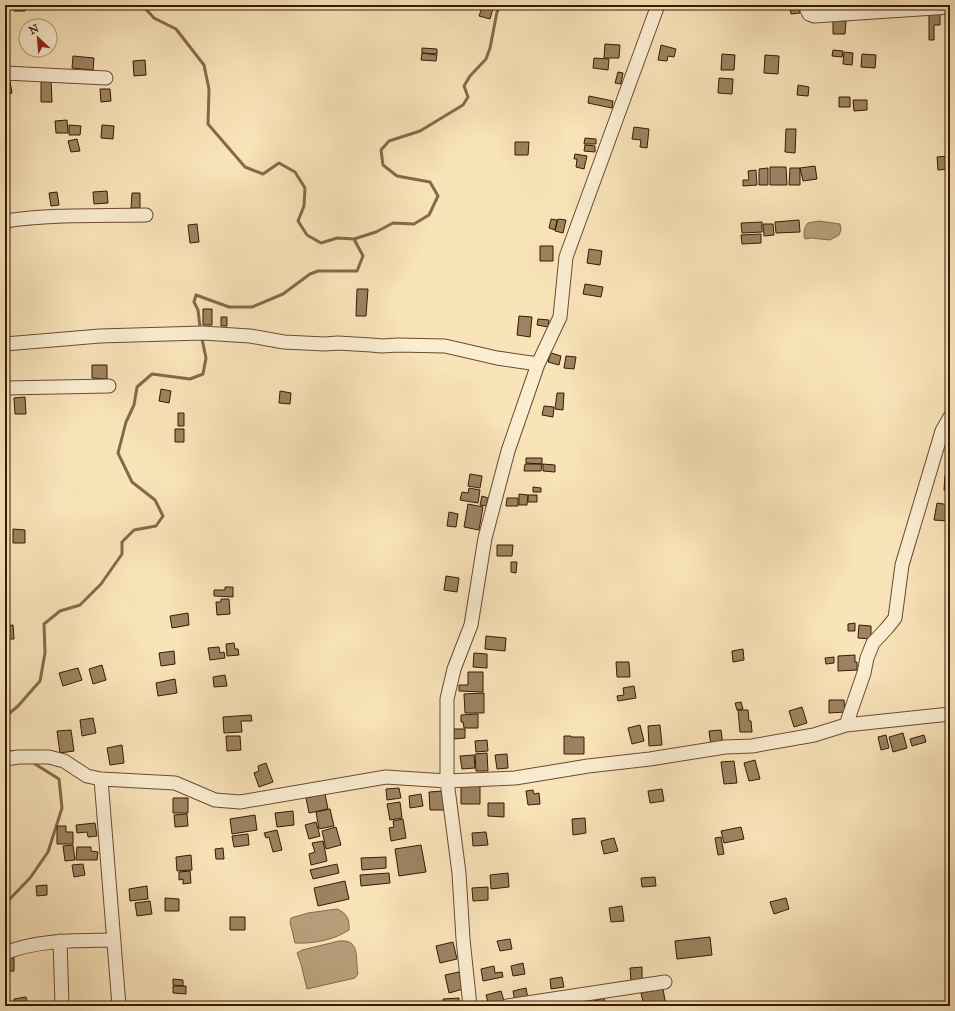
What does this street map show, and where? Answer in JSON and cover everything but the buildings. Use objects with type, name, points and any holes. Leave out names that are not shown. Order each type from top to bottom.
[{"type":"street","points":[[470,1006],[463,939],[459,873],[447,781],[447,699],[454,669],[471,625],[485,538],[504,466],[538,364],[560,317],[566,257],[658,5]]},
{"type":"street","points":[[805,5],[809,14],[814,16],[950,7]]},
{"type":"street","points":[[5,73],[106,78]]},
{"type":"street","points":[[5,222],[34,217],[146,215]]},
{"type":"street","points":[[5,344],[100,336],[202,333],[250,336],[284,342],[371,344],[382,346],[445,346],[497,358],[538,364]]},
{"type":"street","points":[[5,388],[109,386]]},
{"type":"street","points":[[846,725],[873,643],[895,618],[902,565],[942,431],[950,417]]},
{"type":"street","points":[[5,759],[49,757],[64,761],[87,776],[100,779],[175,783],[215,800],[240,802],[386,777],[447,781],[515,778],[724,747],[752,746],[814,735],[846,725],[950,714]]},
{"type":"street","points":[[100,779],[119,1006]]},
{"type":"street","points":[[5,953],[13,949],[48,942],[114,940]]},
{"type":"street","points":[[60,941],[62,1006]]},
{"type":"street","points":[[507,1006],[665,982]]},
{"type":"shaded area","points":[[819,221],[840,224],[841,230],[839,235],[830,240],[811,238],[805,239],[804,231],[808,223]]},
{"type":"shaded area","points":[[337,909],[347,917],[349,930],[323,941],[295,943],[290,922],[291,918],[308,913]]},
{"type":"shaded area","points":[[339,941],[346,941],[354,946],[356,951],[358,974],[355,978],[307,989],[297,953],[302,950]]},
{"type":"waterway","points":[[142,5],[154,18],[176,29],[204,65],[209,89],[208,124],[245,167],[263,174],[279,163],[295,172],[305,188],[304,206],[298,221],[307,235],[321,243],[337,238],[354,239],[363,256],[357,271],[318,271],[310,274],[283,294],[252,307],[229,307],[196,295],[194,302],[198,310],[200,327]]},
{"type":"waterway","points":[[354,239],[376,232],[393,223],[414,224],[429,215],[438,196],[430,182],[397,176],[383,165],[381,150],[389,141],[420,131],[463,105],[468,97],[464,86],[470,76],[486,59],[490,48],[497,12],[501,5]]},
{"type":"waterway","points":[[5,717],[18,706],[40,681],[45,653],[44,624],[60,611],[80,605],[101,584],[122,554],[122,542],[134,530],[156,526],[163,516],[155,500],[132,482],[118,453],[126,422],[134,405],[137,387],[152,374],[190,379],[203,374],[206,358],[202,339]]},
{"type":"waterway","points":[[5,748],[8,751],[15,752]]},
{"type":"waterway","points":[[5,904],[30,878],[48,852],[62,808],[59,779],[35,764]]}]
